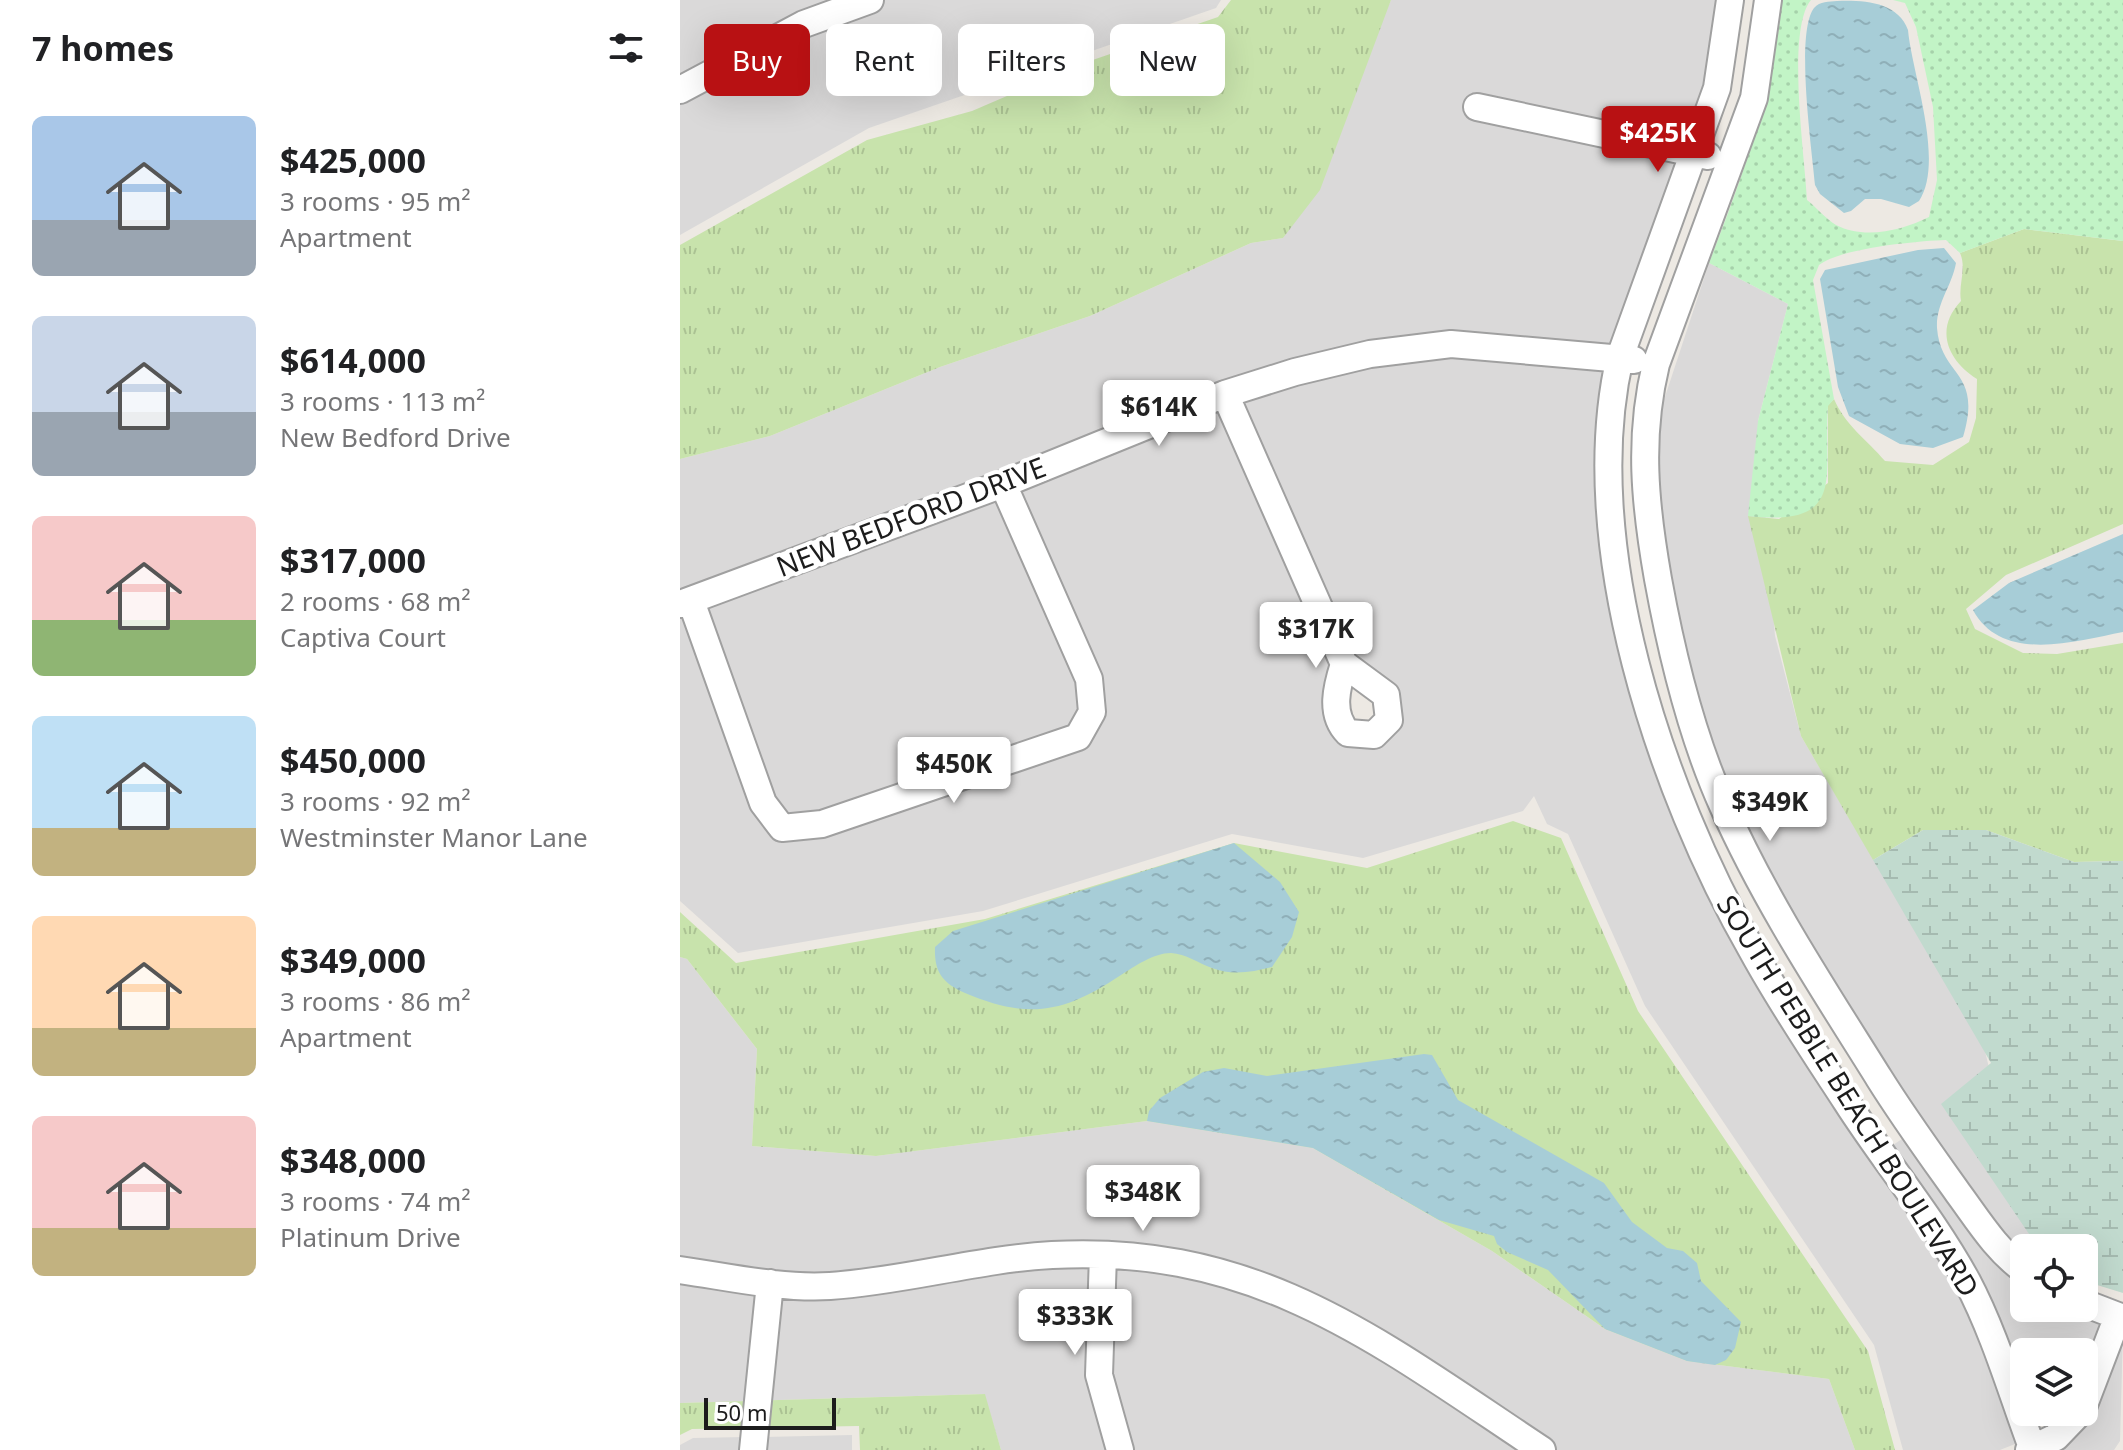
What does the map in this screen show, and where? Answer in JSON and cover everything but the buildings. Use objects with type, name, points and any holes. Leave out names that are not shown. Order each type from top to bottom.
[{"type":"street","points":[[680,90],[804,24],[870,0]]},
{"type":"street","name":"SOUTH PEBBLE BEACH BOULEVARD","points":[[1730,0],[1717,88],[1620,357],[1607,430],[1609,510],[1626,621],[1663,750],[1706,860],[1752,952],[1875,1142],[1932,1223],[1966,1280],[2031,1450]]},
{"type":"street","name":"SOUTH PEBBLE BEACH BOULEVARD","points":[[1768,0],[1754,98],[1656,364],[1643,439],[1645,506],[1665,616],[1692,720],[1723,806],[1791,937],[1906,1121],[1999,1250],[2010,1259]]},
{"type":"street","points":[[1477,107],[1729,162]]},
{"type":"street","name":"NEW BEDFORD DRIVE","points":[[685,602],[1003,484],[1225,394],[1370,354],[1451,344],[1620,357],[1656,364]]},
{"type":"street","points":[[1225,394],[1344,664]]},
{"type":"street","points":[[685,602],[763,803],[782,828],[822,824],[1078,737],[1092,712],[1089,679],[1003,484]]},
{"type":"street","points":[[1875,1142],[1906,1121]]},
{"type":"street","points":[[1103,1255],[1099,1375],[1120,1450]]},
{"type":"street","points":[[680,1270],[770,1283],[833,1286],[1019,1257],[1103,1255],[1205,1269],[1304,1301],[1376,1339],[1542,1450]]},
{"type":"street","points":[[753,1450],[770,1283]]},
{"type":"street","points":[[2098,1308],[2121,1317],[2098,1372]]},
{"type":"street","points":[[2031,1450],[2070,1426]]},
{"type":"shaded area","points":[[680,0],[1221,0],[1216,8],[1170,24],[1110,24],[1110,45],[1094,50],[1094,24],[958,24],[958,96],[962,96],[869,128],[680,235]]},
{"type":"shaded area","points":[[1391,0],[1721,0],[1711,58],[1687,141],[1469,95],[1467,115],[1680,160],[1612,346],[1450,334],[1007,471],[680,593],[680,459],[770,436],[940,367],[1090,316],[1251,243],[1283,238]]},
{"type":"shaded area","points":[[1709,263],[1788,304],[1758,421],[1775,636],[1801,736],[1984,1047],[2029,1234],[2010,1234],[2010,1246],[1918,1122],[1838,994],[1731,801],[1700,716],[1665,567],[1656,449],[1660,412]]},
{"type":"shaded area","points":[[1451,355],[1609,366],[1594,441],[1603,560],[1620,637],[1744,957],[1836,1111],[1862,1140],[1958,1285],[2010,1417],[2010,1426],[2014,1426],[2020,1442],[2000,1450],[1903,1450],[1874,1345],[1645,1006],[1568,834],[1547,824],[1534,796],[1523,811],[1363,858],[1232,834],[983,911],[738,953],[680,901],[680,615],[685,613],[776,834],[1100,717],[1015,490],[1221,407],[1334,663],[1331,729],[1396,726],[1351,656],[1239,400],[1372,364]]},
{"type":"shaded area","points":[[998,497],[1080,681],[1083,709],[1072,728],[820,814],[786,817],[771,798],[703,607]]},
{"type":"shaded area","points":[[680,957],[687,959],[757,1049],[752,1146],[876,1156],[1147,1121],[1313,1148],[1492,1251],[1605,1329],[1687,1361],[1829,1379],[1855,1450],[1001,1450],[984,1394],[680,1403]]},
{"type":"shaded area","points":[[1905,1137],[2010,1272],[2010,1322],[2098,1320],[2106,1323],[2098,1343],[2098,1338],[2010,1338],[2010,1373],[1890,1147]]},
{"type":"shaded area","points":[[2123,1330],[2120,1441],[2114,1450],[2052,1450],[2066,1426],[2098,1426],[2098,1372]]},
{"type":"shaded area","points":[[852,1435],[852,1450],[763,1450],[764,1437]]},
{"type":"shaded area","points":[[745,1437],[744,1450],[680,1450],[680,1445],[693,1438]]},
{"type":"green space","points":[[1231,0],[1391,0],[1320,190],[1283,238],[1251,243],[1090,316],[940,367],[770,436],[680,459],[680,245],[867,140],[972,111],[1007,96],[1094,96],[1094,60],[1110,54],[1110,96],[1225,96],[1225,24],[1198,24],[1218,17]]},
{"type":"green space","points":[[1782,0],[1811,0],[1804,15],[1798,65],[1807,200],[1836,225],[1859,232],[1884,232],[1929,217],[1937,180],[1933,107],[1916,27],[1905,3],[1893,0],[2123,0],[2123,241],[2024,229],[1960,253],[1946,240],[1917,242],[1861,250],[1819,265],[1813,280],[1834,399],[1828,406],[1824,492],[1816,505],[1802,514],[1748,516],[1758,421],[1788,304],[1709,263],[1755,134],[1772,68]]},
{"type":"green space","points":[[2024,229],[2123,241],[2123,524],[2006,575],[1966,609],[1975,629],[2023,653],[2057,654],[2123,643],[2123,861],[2074,862],[1986,830],[1923,830],[1873,860],[1801,736],[1748,516],[1779,519],[1828,483],[1828,405],[1834,399],[1850,425],[1885,461],[1933,465],[1969,442],[1976,418],[1977,379],[1951,353],[1946,332],[1953,311],[1961,301],[1963,265],[1960,253]]},
{"type":"green space","points":[[1513,821],[1561,838],[1638,1011],[1868,1351],[1895,1450],[1855,1450],[1829,1379],[1687,1361],[1605,1329],[1492,1251],[1313,1148],[1147,1121],[876,1156],[752,1146],[757,1049],[687,959],[680,957],[680,912],[736,963],[985,919],[1234,843],[1367,868]]},
{"type":"green space","points":[[1923,830],[1986,830],[2074,862],[2123,861],[2123,1293],[2098,1285],[2098,1234],[2029,1234],[1941,1104],[1991,1063],[1873,860]]},
{"type":"green space","points":[[985,1394],[1001,1450],[860,1450],[859,1426],[692,1429],[680,1435],[680,1403]]},
{"type":"water","points":[[1837,1],[1869,2],[1888,8],[1908,30],[1925,117],[1929,164],[1919,201],[1909,207],[1881,199],[1865,199],[1844,213],[1820,194],[1815,185],[1806,93],[1808,21],[1816,6]]},
{"type":"water","points":[[1944,248],[1956,263],[1939,311],[1937,328],[1946,357],[1965,386],[1968,415],[1963,437],[1933,448],[1900,444],[1849,416],[1838,387],[1820,279],[1825,270],[1918,250]]},
{"type":"water","points":[[2123,534],[2123,632],[2063,643],[2021,643],[2002,637],[1986,627],[1973,610],[2009,583]]},
{"type":"water","points":[[1234,843],[1280,882],[1299,912],[1292,937],[1272,967],[1234,973],[1212,968],[1182,955],[1158,955],[1082,998],[1063,1005],[1027,1009],[988,1002],[965,993],[946,981],[938,970],[935,947],[953,931]]},
{"type":"water","points":[[1432,1055],[1458,1100],[1604,1183],[1632,1222],[1667,1248],[1683,1251],[1697,1263],[1701,1281],[1741,1322],[1735,1348],[1726,1360],[1715,1365],[1687,1361],[1605,1329],[1548,1270],[1507,1252],[1497,1244],[1494,1236],[1439,1220],[1313,1148],[1147,1121],[1149,1111],[1160,1098],[1203,1072],[1224,1068],[1267,1076]]}]
